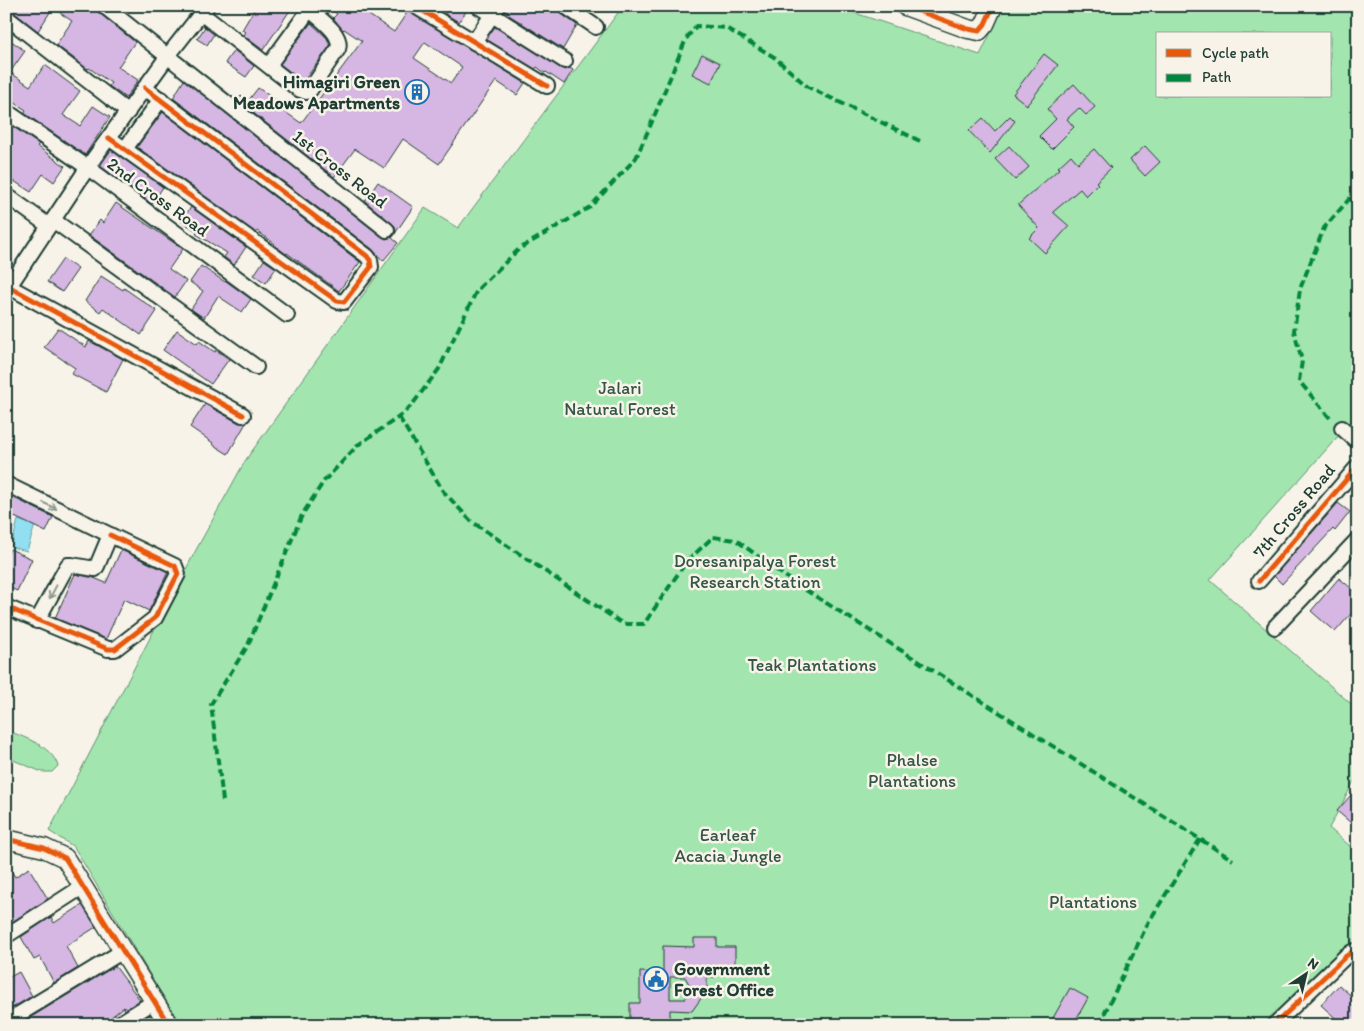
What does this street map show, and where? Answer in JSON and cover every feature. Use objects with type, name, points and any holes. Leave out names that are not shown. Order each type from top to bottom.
[{"type":"street","name":"1st Cross Road","points":[[104,6],[387,230]]},
{"type":"street","points":[[415,6],[547,86]]},
{"type":"street","points":[[478,6],[495,11],[565,61]]},
{"type":"street","points":[[565,6],[596,27]]},
{"type":"street","points":[[905,6],[978,31],[985,24],[993,6]]},
{"type":"street","points":[[243,415],[7,287],[87,167],[205,9],[269,65],[298,89],[306,92],[310,90],[338,49],[340,44],[338,37],[311,8],[269,65]]},
{"type":"street","points":[[474,42],[495,11]]},
{"type":"street","points":[[6,18],[128,112]]},
{"type":"street","points":[[109,138],[336,301],[344,302],[371,267],[367,256],[145,88]]},
{"type":"street","points":[[125,149],[161,100]]},
{"type":"street","name":"2nd Cross Road","points":[[6,110],[87,167],[287,315]]},
{"type":"street","points":[[6,195],[51,223],[256,367]]},
{"type":"street","points":[[1342,428],[1358,442]]},
{"type":"street","name":"7th Cross Road","points":[[1259,581],[1358,466]]},
{"type":"street","points":[[6,484],[175,566],[178,574],[159,614],[115,649],[108,649],[37,622],[6,607]]},
{"type":"street","points":[[37,622],[68,565],[95,569],[110,535]]},
{"type":"street","points":[[1275,627],[1358,539]]},
{"type":"street","points":[[6,839],[44,848],[58,853],[65,858],[169,1025]]},
{"type":"street","points":[[6,936],[82,887]]},
{"type":"street","points":[[6,1022],[123,951]]},
{"type":"street","points":[[1274,1025],[1346,956],[1354,951],[1358,953]]},
{"type":"street","points":[[118,1025],[155,1001]]},
{"type":"green space","name":"Doresanipalya Forest Research Station","points":[[623,6],[834,6],[980,55],[1004,6],[1358,6],[1358,414],[1210,580],[1358,710],[1358,774],[1329,828],[1358,853],[1358,936],[1263,1025],[182,1025],[74,847],[49,831],[196,550],[245,461],[425,208],[458,228]]},
{"type":"green space","points":[[6,730],[43,747],[55,759],[58,766],[52,772],[42,772],[6,757]]},
{"type":"water","points":[[18,520],[35,525],[27,551],[11,547]]},
{"type":"building","points":[[6,6],[54,6],[38,31],[6,8]]},
{"type":"building","points":[[65,6],[95,6],[99,13],[135,42],[118,67],[138,80],[126,98],[109,86],[111,83],[88,69],[56,45],[72,21],[60,13]]},
{"type":"building","points":[[256,6],[293,6],[263,50],[243,35],[245,32],[242,30]]},
{"type":"building","points":[[326,6],[376,6],[369,15],[394,32],[408,11],[525,83],[517,95],[496,81],[439,164],[403,139],[384,168],[355,149],[334,177],[237,100],[241,96],[248,101],[258,88],[280,103],[278,107],[301,123],[362,41],[343,30],[333,18],[337,14]],"holes":[[[425,42],[462,67],[451,83],[414,58]]]},
{"type":"building","points":[[450,6],[469,7],[459,22],[445,14]]},
{"type":"building","points":[[507,6],[556,6],[560,13],[577,25],[563,49],[504,12]]},
{"type":"building","points":[[311,23],[327,38],[330,46],[303,82],[280,64]]},
{"type":"building","points":[[205,27],[214,34],[207,45],[197,39]]},
{"type":"building","points":[[495,27],[560,68],[565,70],[570,68],[573,70],[564,84],[486,39]]},
{"type":"building","points":[[6,37],[25,51],[6,78]]},
{"type":"building","points":[[234,50],[254,66],[246,77],[225,63]]},
{"type":"building","points":[[702,54],[720,63],[711,83],[692,74]]},
{"type":"building","points":[[1044,54],[1058,65],[1027,105],[1013,94]]},
{"type":"building","points":[[45,65],[80,91],[63,115],[80,126],[93,106],[110,117],[85,155],[24,113],[26,110],[6,97],[6,80],[11,73],[30,86]]},
{"type":"building","points":[[184,80],[382,237],[386,239],[393,236],[392,238],[398,243],[383,261],[372,249],[173,98]]},
{"type":"building","points":[[1074,84],[1095,107],[1086,115],[1079,108],[1067,119],[1074,127],[1052,149],[1039,136],[1056,119],[1047,109]]},
{"type":"building","points":[[163,112],[360,262],[339,291],[137,147]]},
{"type":"building","points":[[1010,116],[1015,121],[990,153],[969,131],[983,118],[995,131]]},
{"type":"building","points":[[6,122],[39,144],[37,146],[65,166],[54,182],[43,174],[31,192],[6,176]]},
{"type":"building","points":[[1009,146],[1029,167],[1015,180],[995,159]]},
{"type":"building","points":[[1145,146],[1160,162],[1145,176],[1130,160]]},
{"type":"building","points":[[1094,149],[1111,168],[1096,182],[1098,184],[1086,196],[1080,189],[1053,212],[1069,226],[1045,253],[1029,238],[1039,228],[1018,205],[1060,168],[1058,167],[1071,155],[1078,163]]},
{"type":"building","points":[[111,150],[163,187],[152,204],[100,166]]},
{"type":"building","points":[[378,182],[413,207],[396,232],[395,226],[365,201]]},
{"type":"building","points":[[116,203],[183,249],[169,269],[186,281],[175,297],[89,235],[100,220],[103,223]]},
{"type":"building","points":[[191,207],[246,247],[234,265],[224,257],[227,253],[196,234],[198,232],[181,221]]},
{"type":"building","points":[[63,259],[78,269],[62,292],[47,282]]},
{"type":"building","points":[[264,260],[276,268],[266,283],[254,275]]},
{"type":"building","points":[[201,266],[251,299],[242,312],[218,296],[204,318],[191,309],[203,291],[190,282]]},
{"type":"building","points":[[101,276],[123,290],[124,288],[157,311],[141,335],[103,308],[100,312],[85,301]]},
{"type":"building","points":[[58,328],[86,347],[89,341],[123,359],[106,392],[72,374],[75,368],[44,347]]},
{"type":"building","points":[[177,330],[197,344],[199,341],[229,359],[211,384],[163,350]]},
{"type":"building","points":[[205,404],[239,423],[246,423],[228,454],[190,427]]},
{"type":"building","points":[[14,498],[53,517],[46,532],[6,513]]},
{"type":"building","points":[[1338,503],[1350,512],[1335,531],[1333,529],[1282,584],[1274,576]]},
{"type":"building","points":[[10,549],[32,559],[17,591],[6,586],[6,558]]},
{"type":"building","points":[[121,550],[168,572],[149,611],[124,599],[106,639],[55,618],[75,574],[106,583]]},
{"type":"building","points":[[1339,578],[1358,594],[1358,606],[1335,632],[1311,611]]},
{"type":"building","points":[[1358,787],[1358,829],[1337,811]]},
{"type":"building","points":[[6,862],[15,877],[29,868],[48,899],[7,925]]},
{"type":"building","points":[[82,905],[96,927],[66,946],[78,968],[54,983],[40,957],[34,960],[21,937],[51,917],[54,923]]},
{"type":"building","name":"Government Forest Office","points":[[694,938],[717,938],[717,947],[735,947],[735,966],[716,965],[715,977],[707,977],[707,990],[692,1011],[670,1010],[670,1025],[630,1025],[630,1003],[640,1003],[640,972],[663,973],[663,946],[694,947]],"holes":[[[670,977],[685,977],[692,989],[685,999],[670,999]]]},
{"type":"building","points":[[115,966],[140,1000],[125,1010],[124,1007],[101,1025],[18,1025]]},
{"type":"building","points":[[19,972],[32,996],[7,1011],[6,979]]},
{"type":"building","points":[[1339,985],[1358,1002],[1358,1025],[1343,1025],[1321,1005]]},
{"type":"building","points":[[1070,988],[1088,998],[1073,1025],[1049,1025]]},
{"type":"building","points":[[150,1015],[156,1025],[134,1025]]},
{"type":"marked path","points":[[223,801],[211,704],[248,645],[302,515],[324,481],[358,445],[399,417],[412,405],[439,369],[477,290],[519,249],[590,207],[636,158],[686,39],[696,26],[726,28],[774,57],[808,87],[920,141]]},
{"type":"marked path","points":[[1330,418],[1299,381],[1302,361],[1294,331],[1300,289],[1324,228],[1358,189]]},
{"type":"marked path","points":[[399,417],[443,491],[471,521],[623,624],[644,624],[686,562],[713,537],[736,540],[793,582],[1233,860]]},
{"type":"marked path","points":[[1099,1025],[1148,923],[1200,839]]},
{"type":"cycle path","points":[[415,6],[547,86]]},
{"type":"cycle path","points":[[905,6],[968,29],[979,31],[985,24],[993,6]]},
{"type":"cycle path","points":[[109,138],[337,301],[344,302],[371,267],[367,256],[145,88]]},
{"type":"cycle path","points":[[6,285],[243,415]]},
{"type":"cycle path","points":[[1259,581],[1358,466]]},
{"type":"cycle path","points":[[6,607],[108,649],[115,649],[155,618],[178,574],[175,566],[110,535]]},
{"type":"cycle path","points":[[6,839],[44,848],[65,858],[169,1025]]},
{"type":"cycle path","points":[[1274,1025],[1346,956],[1354,951],[1358,953]]},
{"type":"place","name":"Himagiri Green Meadows Apartments","points":[[417,92]]},
{"type":"place","name":"Government Forest Office","points":[[656,979]]},
{"type":"park label","name":"Jalari Natural Forest","points":[[620,398]]},
{"type":"park label","name":"Teak Plantations","points":[[812,665]]},
{"type":"park label","name":"Phalse Plantations","points":[[912,770]]},
{"type":"park label","name":"Earleaf Acacia Jungle","points":[[728,845]]},
{"type":"park label","name":"Plantations","points":[[1093,902]]}]
